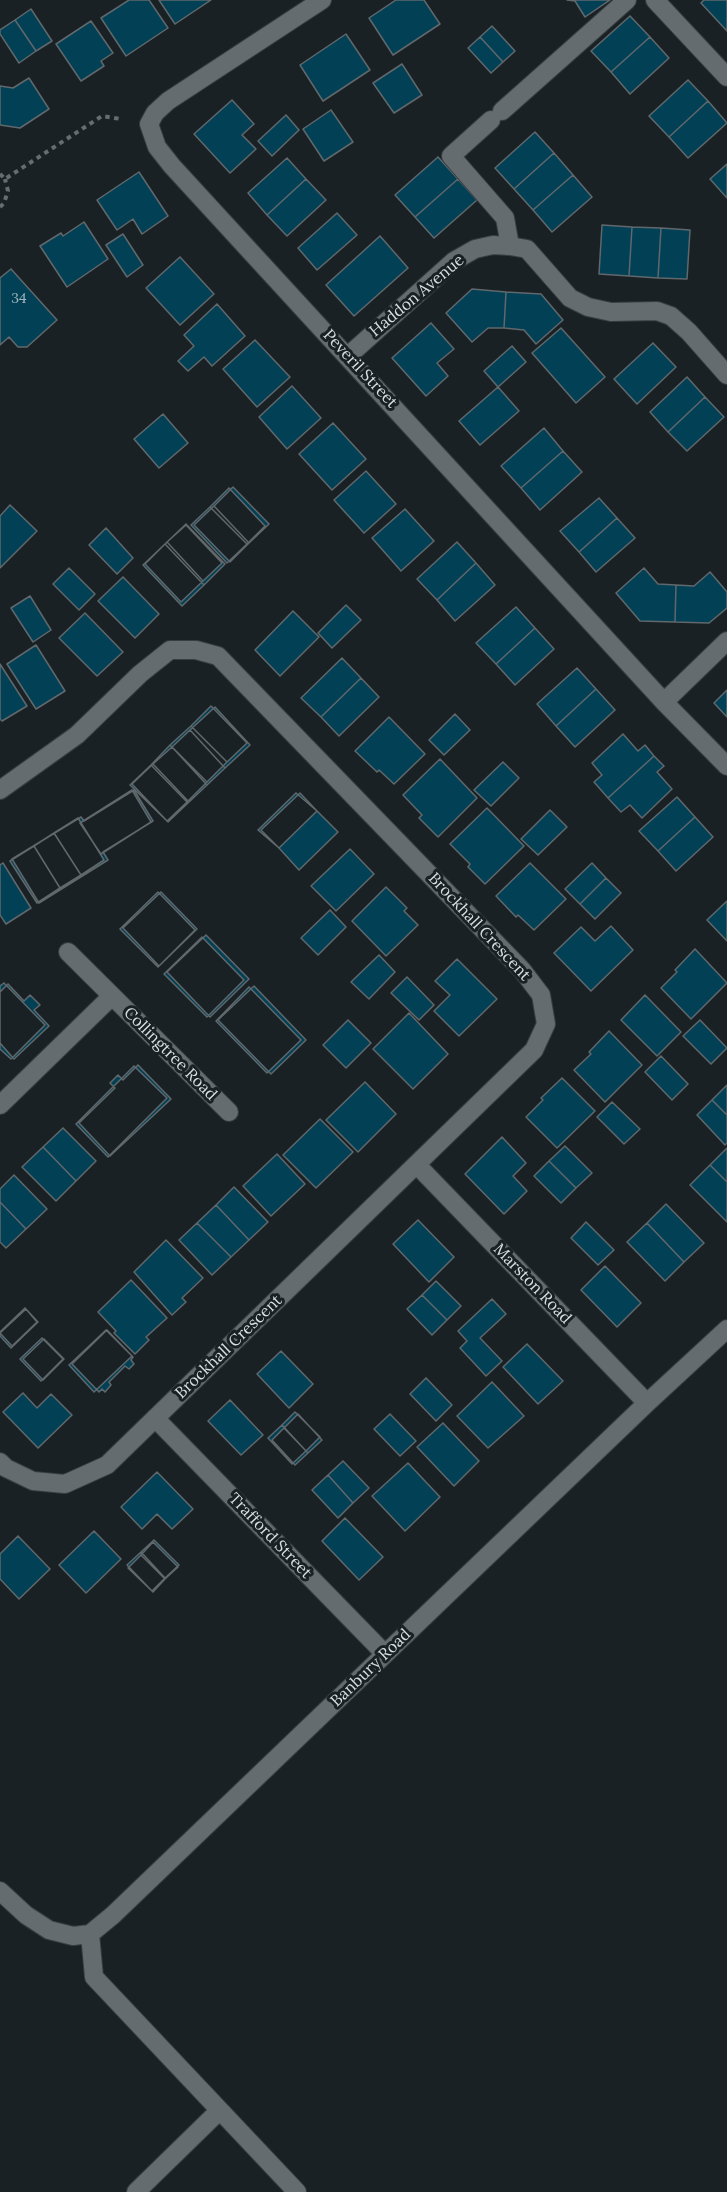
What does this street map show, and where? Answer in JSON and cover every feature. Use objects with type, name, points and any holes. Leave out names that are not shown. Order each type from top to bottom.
[{"type":"street","points":[[149,124],[155,113],[184,90],[322,0]]},
{"type":"street","points":[[510,246],[505,218],[451,156],[627,0]]},
{"type":"street","points":[[655,0],[727,77]]},
{"type":"street","name":"Peveril Street","points":[[149,124],[157,147],[172,166],[664,702],[727,766]]},
{"type":"street","name":"Haddon Avenue","points":[[348,356],[454,261],[475,249],[493,245],[527,249],[570,298],[588,307],[611,312],[657,311],[671,316],[727,375]]},
{"type":"street","points":[[664,702],[727,641]]},
{"type":"street","name":"Brockhall Crescent","points":[[0,790],[77,735],[140,674],[170,650],[196,650],[218,656],[522,969],[541,995],[546,1024],[534,1050],[107,1465],[65,1484],[33,1481],[6,1468],[0,1462]]},
{"type":"street","name":"Collingtree Road","points":[[68,952],[229,1112]]},
{"type":"street","name":"Collingtree Road","points":[[0,1105],[112,996]]},
{"type":"street","name":"Marston Road","points":[[417,1165],[647,1403]]},
{"type":"street","name":"Banbury Road","points":[[90,1934],[113,1915],[727,1329]]},
{"type":"street","name":"Trafford Street","points":[[155,1418],[385,1654]]},
{"type":"street","points":[[0,1891],[26,1916],[48,1930],[73,1936],[90,1934],[94,1977],[297,2192]]},
{"type":"street","points":[[136,2192],[219,2111]]},
{"type":"path","points":[[5,179],[102,116],[149,124]]},
{"type":"path","points":[[0,174],[5,179],[8,190],[4,203],[0,207]]},
{"type":"building","points":[[129,0],[149,0],[168,28],[126,56],[101,18]]},
{"type":"building","points":[[159,0],[211,0],[175,24]]},
{"type":"building","points":[[396,0],[424,0],[440,24],[393,55],[369,18]]},
{"type":"building","points":[[567,0],[610,0],[585,17],[575,1]]},
{"type":"building","points":[[704,0],[727,0],[727,31],[701,3]]},
{"type":"building","points":[[31,9],[52,41],[36,51],[15,20]]},
{"type":"building","points":[[630,16],[650,37],[611,72],[591,51]]},
{"type":"building","points":[[15,20],[36,51],[19,63],[0,34],[0,30]]},
{"type":"building","points":[[91,21],[113,53],[101,61],[104,66],[81,81],[56,44]]},
{"type":"building","points":[[492,26],[515,51],[503,62],[480,37]]},
{"type":"building","points":[[346,34],[370,70],[323,101],[300,65]]},
{"type":"building","points":[[480,37],[503,62],[491,73],[468,48]]},
{"type":"building","points":[[650,37],[669,58],[630,94],[611,72]]},
{"type":"building","points":[[402,64],[422,95],[394,113],[373,83]]},
{"type":"building","points":[[29,78],[49,109],[20,128],[0,125],[0,86],[13,88]]},
{"type":"building","points":[[688,80],[708,101],[669,137],[649,116]]},
{"type":"building","points":[[232,100],[254,124],[242,135],[256,149],[230,173],[194,134]]},
{"type":"building","points":[[708,101],[727,123],[688,158],[669,137]]},
{"type":"building","points":[[331,110],[353,142],[324,161],[303,129]]},
{"type":"building","points":[[286,115],[299,130],[272,156],[258,141]]},
{"type":"building","points":[[535,132],[554,153],[514,189],[495,168]]},
{"type":"building","points":[[554,153],[573,175],[533,210],[514,189]]},
{"type":"building","points":[[438,157],[458,179],[415,217],[395,195]]},
{"type":"building","points":[[287,158],[306,179],[267,215],[248,193]]},
{"type":"building","points":[[727,164],[727,198],[710,179]]},
{"type":"building","points":[[139,172],[168,216],[142,234],[133,219],[117,230],[97,200]]},
{"type":"building","points":[[573,175],[592,197],[552,232],[533,210]]},
{"type":"building","points":[[306,179],[326,200],[287,236],[267,215]]},
{"type":"building","points":[[458,179],[477,200],[434,238],[415,217]]},
{"type":"building","points":[[337,213],[357,235],[317,270],[298,248]]},
{"type":"building","points":[[84,222],[108,259],[67,287],[40,246],[61,233],[63,236]]},
{"type":"building","points":[[602,225],[632,227],[629,276],[599,274]]},
{"type":"building","points":[[632,227],[661,228],[658,278],[629,276]]},
{"type":"building","points":[[661,228],[690,230],[687,279],[658,278]]},
{"type":"building","points":[[123,234],[143,265],[127,277],[106,245]]},
{"type":"building","points":[[380,236],[408,268],[354,316],[326,285]]},
{"type":"building","points":[[180,257],[214,294],[180,325],[146,288]]},
{"type":"building","points":[[11,269],[57,320],[27,347],[18,347],[9,337],[0,345],[0,278]]},
{"type":"building","points":[[472,289],[506,292],[504,328],[488,328],[472,342],[446,313]]},
{"type":"building","points":[[506,292],[541,294],[563,320],[536,344],[524,330],[504,328]]},
{"type":"building","points":[[217,304],[245,336],[212,366],[204,357],[188,371],[178,361],[194,346],[184,335]]},
{"type":"building","points":[[431,323],[454,349],[437,363],[448,376],[426,396],[392,358]]},
{"type":"building","points":[[561,328],[605,377],[576,403],[532,353]]},
{"type":"building","points":[[255,340],[290,377],[257,407],[223,369]]},
{"type":"building","points":[[653,343],[676,367],[637,404],[614,379]]},
{"type":"building","points":[[512,346],[526,362],[498,387],[484,371]]},
{"type":"building","points":[[687,377],[705,397],[668,432],[650,412]]},
{"type":"building","points":[[292,386],[321,418],[287,449],[259,417]]},
{"type":"building","points":[[498,387],[519,411],[480,445],[459,421]]},
{"type":"building","points":[[705,397],[724,417],[687,451],[668,432]]},
{"type":"building","points":[[163,414],[188,443],[159,468],[134,439]]},
{"type":"building","points":[[333,423],[366,459],[332,490],[299,454]]},
{"type":"building","points":[[544,428],[563,451],[521,488],[501,466]]},
{"type":"building","points":[[563,451],[582,472],[540,510],[521,488]]},
{"type":"building","points":[[366,471],[396,504],[364,533],[334,500]]},
{"type":"building","points":[[233,487],[269,524],[249,543],[214,506]]},
{"type":"building","points":[[229,488],[265,526],[247,544],[210,507]]},
{"type":"building","points":[[599,498],[617,518],[579,552],[560,531]]},
{"type":"building","points":[[10,505],[37,531],[0,568],[0,516]]},
{"type":"building","points":[[214,506],[249,543],[230,562],[194,525]]},
{"type":"building","points":[[210,507],[247,544],[227,563],[191,525]]},
{"type":"building","points":[[405,509],[434,541],[401,571],[372,538]]},
{"type":"building","points":[[617,518],[635,538],[596,572],[579,552]]},
{"type":"building","points":[[186,524],[225,564],[204,585],[165,544]]},
{"type":"building","points":[[186,525],[222,563],[203,581],[167,542]]},
{"type":"building","points":[[106,528],[133,558],[117,574],[89,545]]},
{"type":"building","points":[[167,542],[203,581],[181,602],[145,564]]},
{"type":"building","points":[[457,542],[476,563],[437,600],[417,579]]},
{"type":"building","points":[[165,544],[204,585],[182,606],[143,565]]},
{"type":"building","points":[[476,563],[495,585],[455,621],[437,600]]},
{"type":"building","points":[[69,568],[95,594],[79,610],[53,584]]},
{"type":"building","points":[[644,568],[658,584],[676,585],[675,622],[640,621],[616,593]]},
{"type":"building","points":[[710,572],[727,592],[727,608],[709,623],[675,622],[676,585],[694,586]]},
{"type":"building","points":[[123,577],[159,614],[135,638],[98,601]]},
{"type":"building","points":[[30,596],[51,630],[33,642],[11,608]]},
{"type":"building","points":[[346,605],[361,620],[332,648],[318,633]]},
{"type":"building","points":[[516,607],[535,628],[496,664],[476,643]]},
{"type":"building","points":[[293,611],[319,637],[280,676],[255,650]]},
{"type":"building","points":[[85,613],[123,652],[97,676],[59,638]]},
{"type":"building","points":[[535,628],[554,649],[515,685],[496,664]]},
{"type":"building","points":[[36,645],[65,691],[36,709],[7,664]]},
{"type":"building","points":[[342,658],[361,678],[321,717],[301,698]]},
{"type":"building","points":[[0,664],[27,706],[2,721],[0,719]]},
{"type":"building","points":[[577,668],[596,689],[556,726],[537,704]]},
{"type":"building","points":[[361,678],[379,697],[339,736],[321,717]]},
{"type":"building","points":[[596,689],[615,710],[575,747],[556,726]]},
{"type":"building","points":[[727,690],[727,717],[714,703]]},
{"type":"building","points":[[211,706],[247,743],[227,762],[191,726]]},
{"type":"building","points":[[215,707],[250,745],[225,768],[190,730]]},
{"type":"building","points":[[455,714],[470,730],[444,755],[429,740]]},
{"type":"building","points":[[389,717],[425,754],[394,784],[379,770],[377,772],[355,751]]},
{"type":"building","points":[[191,726],[227,762],[207,782],[170,745]]},
{"type":"building","points":[[190,730],[225,768],[207,785],[172,747]]},
{"type":"building","points":[[623,734],[638,751],[645,745],[654,756],[608,798],[594,782],[602,775],[592,763]]},
{"type":"building","points":[[170,745],[207,782],[187,802],[151,765]]},
{"type":"building","points":[[172,747],[207,785],[189,802],[153,764]]},
{"type":"building","points":[[654,756],[664,766],[657,772],[672,789],[642,818],[630,805],[621,812],[608,798]]},
{"type":"building","points":[[440,759],[477,798],[438,837],[419,818],[422,815],[403,795]]},
{"type":"building","points":[[503,762],[519,778],[491,806],[474,790]]},
{"type":"building","points":[[153,764],[189,802],[168,822],[132,784]]},
{"type":"building","points":[[151,765],[187,802],[167,821],[130,785]]},
{"type":"building","points":[[132,790],[151,822],[101,854],[80,823]]},
{"type":"building","points":[[134,790],[153,821],[103,852],[108,860],[39,903],[12,859],[81,817],[84,821]]},
{"type":"building","points":[[296,793],[317,811],[279,848],[258,830]]},
{"type":"building","points":[[300,793],[317,811],[279,848],[261,830]]},
{"type":"building","points":[[677,797],[695,817],[658,851],[639,831]]},
{"type":"building","points":[[487,808],[524,846],[485,884],[468,867],[470,864],[450,844]]},
{"type":"building","points":[[550,810],[567,827],[538,855],[521,839]]},
{"type":"building","points":[[317,811],[338,832],[299,870],[279,848]]},
{"type":"building","points":[[695,817],[713,837],[676,871],[658,851]]},
{"type":"building","points":[[78,818],[104,860],[81,875],[54,833]]},
{"type":"building","points":[[54,833],[81,875],[60,888],[34,846]]},
{"type":"building","points":[[34,846],[60,888],[37,903],[10,861]]},
{"type":"building","points":[[350,849],[374,874],[336,911],[311,886]]},
{"type":"building","points":[[3,863],[31,908],[6,924],[0,915],[0,865]]},
{"type":"building","points":[[530,863],[566,899],[534,930],[518,915],[516,917],[496,896]]},
{"type":"building","points":[[592,863],[606,878],[580,904],[565,889]]},
{"type":"building","points":[[606,878],[621,893],[595,919],[580,904]]},
{"type":"building","points":[[386,887],[407,908],[404,911],[418,925],[386,956],[352,921]]},
{"type":"building","points":[[158,892],[195,930],[158,967],[120,929]]},
{"type":"building","points":[[161,892],[197,929],[159,966],[123,928]]},
{"type":"building","points":[[727,901],[727,941],[707,920]]},
{"type":"building","points":[[330,910],[346,927],[318,955],[301,938]]},
{"type":"building","points":[[611,926],[633,950],[591,991],[554,953],[581,927],[595,941]]},
{"type":"building","points":[[206,935],[249,979],[210,1017],[167,972]]},
{"type":"building","points":[[202,937],[244,980],[207,1017],[164,974]]},
{"type":"building","points":[[695,949],[727,983],[691,1019],[661,988]]},
{"type":"building","points":[[379,955],[395,972],[369,999],[351,982]]},
{"type":"building","points":[[457,959],[497,999],[459,1036],[434,1011],[450,995],[435,981]]},
{"type":"building","points":[[407,977],[434,1005],[419,1020],[391,993]]},
{"type":"building","points":[[4,983],[45,1025],[11,1059],[0,1049],[0,986]]},
{"type":"building","points":[[8,984],[24,1001],[30,995],[40,1005],[34,1010],[49,1026],[14,1059],[0,1043],[0,992]]},
{"type":"building","points":[[254,986],[306,1040],[271,1074],[218,1020]]},
{"type":"building","points":[[249,987],[301,1040],[267,1073],[216,1021]]},
{"type":"building","points":[[645,995],[681,1032],[657,1056],[621,1020]]},
{"type":"building","points":[[409,1013],[448,1054],[413,1089],[373,1049]]},
{"type":"building","points":[[348,1020],[371,1043],[346,1068],[323,1045]]},
{"type":"building","points":[[700,1020],[727,1048],[711,1064],[683,1036]]},
{"type":"building","points":[[609,1031],[642,1065],[605,1102],[574,1070],[591,1054],[589,1052]]},
{"type":"building","points":[[661,1056],[688,1084],[672,1100],[645,1072]]},
{"type":"building","points":[[138,1065],[171,1099],[110,1156],[79,1123],[115,1088],[110,1083],[118,1075],[123,1080]]},
{"type":"building","points":[[134,1066],[167,1098],[108,1157],[76,1124]]},
{"type":"building","points":[[562,1078],[595,1111],[557,1148],[526,1117],[543,1100],[541,1098]]},
{"type":"building","points":[[365,1082],[396,1114],[358,1152],[326,1120]]},
{"type":"building","points":[[727,1085],[727,1115],[712,1100]]},
{"type":"building","points":[[712,1100],[727,1115],[727,1143],[725,1145],[697,1115]]},
{"type":"building","points":[[612,1102],[640,1129],[624,1144],[597,1117]]},
{"type":"building","points":[[320,1119],[353,1152],[316,1188],[283,1155]]},
{"type":"building","points":[[63,1128],[96,1161],[76,1181],[43,1147]]},
{"type":"building","points":[[502,1137],[526,1163],[513,1176],[527,1191],[504,1214],[465,1174]]},
{"type":"building","points":[[565,1146],[592,1173],[576,1188],[549,1161]]},
{"type":"building","points":[[43,1147],[76,1181],[56,1201],[22,1167]]},
{"type":"building","points":[[727,1148],[727,1182],[710,1165]]},
{"type":"building","points":[[277,1154],[305,1184],[271,1216],[243,1186]]},
{"type":"building","points":[[549,1161],[576,1188],[561,1203],[534,1176]]},
{"type":"building","points":[[710,1165],[727,1182],[727,1222],[690,1185]]},
{"type":"building","points":[[14,1175],[47,1209],[26,1229],[0,1202],[0,1189]]},
{"type":"building","points":[[234,1187],[268,1222],[249,1240],[216,1205]]},
{"type":"building","points":[[0,1202],[26,1229],[6,1248],[0,1242]]},
{"type":"building","points":[[666,1204],[704,1243],[684,1262],[647,1223]]},
{"type":"building","points":[[216,1205],[249,1240],[231,1257],[197,1223]]},
{"type":"building","points":[[418,1220],[454,1257],[429,1282],[393,1244]]},
{"type":"building","points":[[586,1222],[614,1250],[598,1265],[571,1238]]},
{"type":"building","points":[[197,1223],[231,1257],[212,1275],[179,1240]]},
{"type":"building","points":[[647,1223],[684,1262],[665,1281],[627,1242]]},
{"type":"building","points":[[166,1240],[203,1278],[182,1298],[186,1302],[172,1315],[134,1272]]},
{"type":"building","points":[[605,1266],[641,1303],[617,1327],[581,1290]]},
{"type":"building","points":[[131,1280],[167,1318],[146,1337],[149,1340],[135,1354],[114,1333],[116,1331],[98,1312]]},
{"type":"building","points":[[436,1281],[461,1306],[447,1320],[422,1295]]},
{"type":"building","points":[[422,1295],[447,1320],[432,1335],[407,1309]]},
{"type":"building","points":[[492,1299],[506,1314],[480,1338],[502,1361],[486,1376],[460,1348],[467,1341],[458,1331]]},
{"type":"building","points":[[25,1308],[38,1322],[11,1348],[0,1336],[0,1332]]},
{"type":"building","points":[[26,1309],[37,1322],[12,1346],[0,1333]]},
{"type":"building","points":[[106,1330],[132,1356],[94,1392],[69,1365]]},
{"type":"building","points":[[107,1330],[133,1357],[131,1360],[134,1364],[129,1369],[125,1366],[109,1382],[111,1385],[105,1392],[102,1389],[99,1392],[72,1364]]},
{"type":"building","points":[[42,1338],[63,1359],[41,1381],[20,1359]]},
{"type":"building","points":[[44,1339],[64,1359],[43,1380],[23,1359]]},
{"type":"building","points":[[527,1344],[563,1381],[538,1404],[503,1367]]},
{"type":"building","points":[[281,1351],[313,1384],[289,1408],[257,1374]]},
{"type":"building","points":[[426,1378],[452,1405],[436,1421],[410,1394]]},
{"type":"building","points":[[492,1382],[524,1416],[488,1448],[457,1416]]},
{"type":"building","points":[[23,1393],[37,1408],[51,1394],[72,1415],[38,1448],[3,1412]]},
{"type":"building","points":[[230,1400],[263,1435],[241,1455],[208,1421]]},
{"type":"building","points":[[295,1412],[320,1437],[306,1451],[282,1425]]},
{"type":"building","points":[[298,1414],[322,1440],[308,1453],[284,1428]]},
{"type":"building","points":[[390,1414],[416,1441],[400,1456],[374,1429]]},
{"type":"building","points":[[443,1423],[479,1461],[454,1486],[417,1447]]},
{"type":"building","points":[[282,1425],[306,1451],[292,1464],[268,1438]]},
{"type":"building","points":[[284,1428],[308,1453],[295,1465],[272,1440]]},
{"type":"building","points":[[343,1461],[369,1488],[353,1503],[328,1475]]},
{"type":"building","points":[[408,1463],[440,1497],[405,1531],[372,1496]]},
{"type":"building","points":[[157,1472],[193,1509],[172,1529],[157,1514],[142,1529],[121,1507]]},
{"type":"building","points":[[328,1475],[353,1503],[338,1518],[312,1490]]},
{"type":"building","points":[[345,1518],[383,1557],[359,1580],[322,1541]]},
{"type":"building","points":[[94,1531],[121,1559],[86,1593],[59,1565]]},
{"type":"building","points":[[18,1536],[50,1569],[19,1599],[0,1579],[0,1554]]},
{"type":"building","points":[[154,1540],[179,1565],[165,1578],[141,1552]]},
{"type":"building","points":[[153,1542],[178,1567],[165,1579],[141,1555]]},
{"type":"building","points":[[141,1552],[165,1578],[152,1591],[127,1565]]},
{"type":"building","points":[[141,1555],[165,1579],[153,1592],[128,1568]]}]
